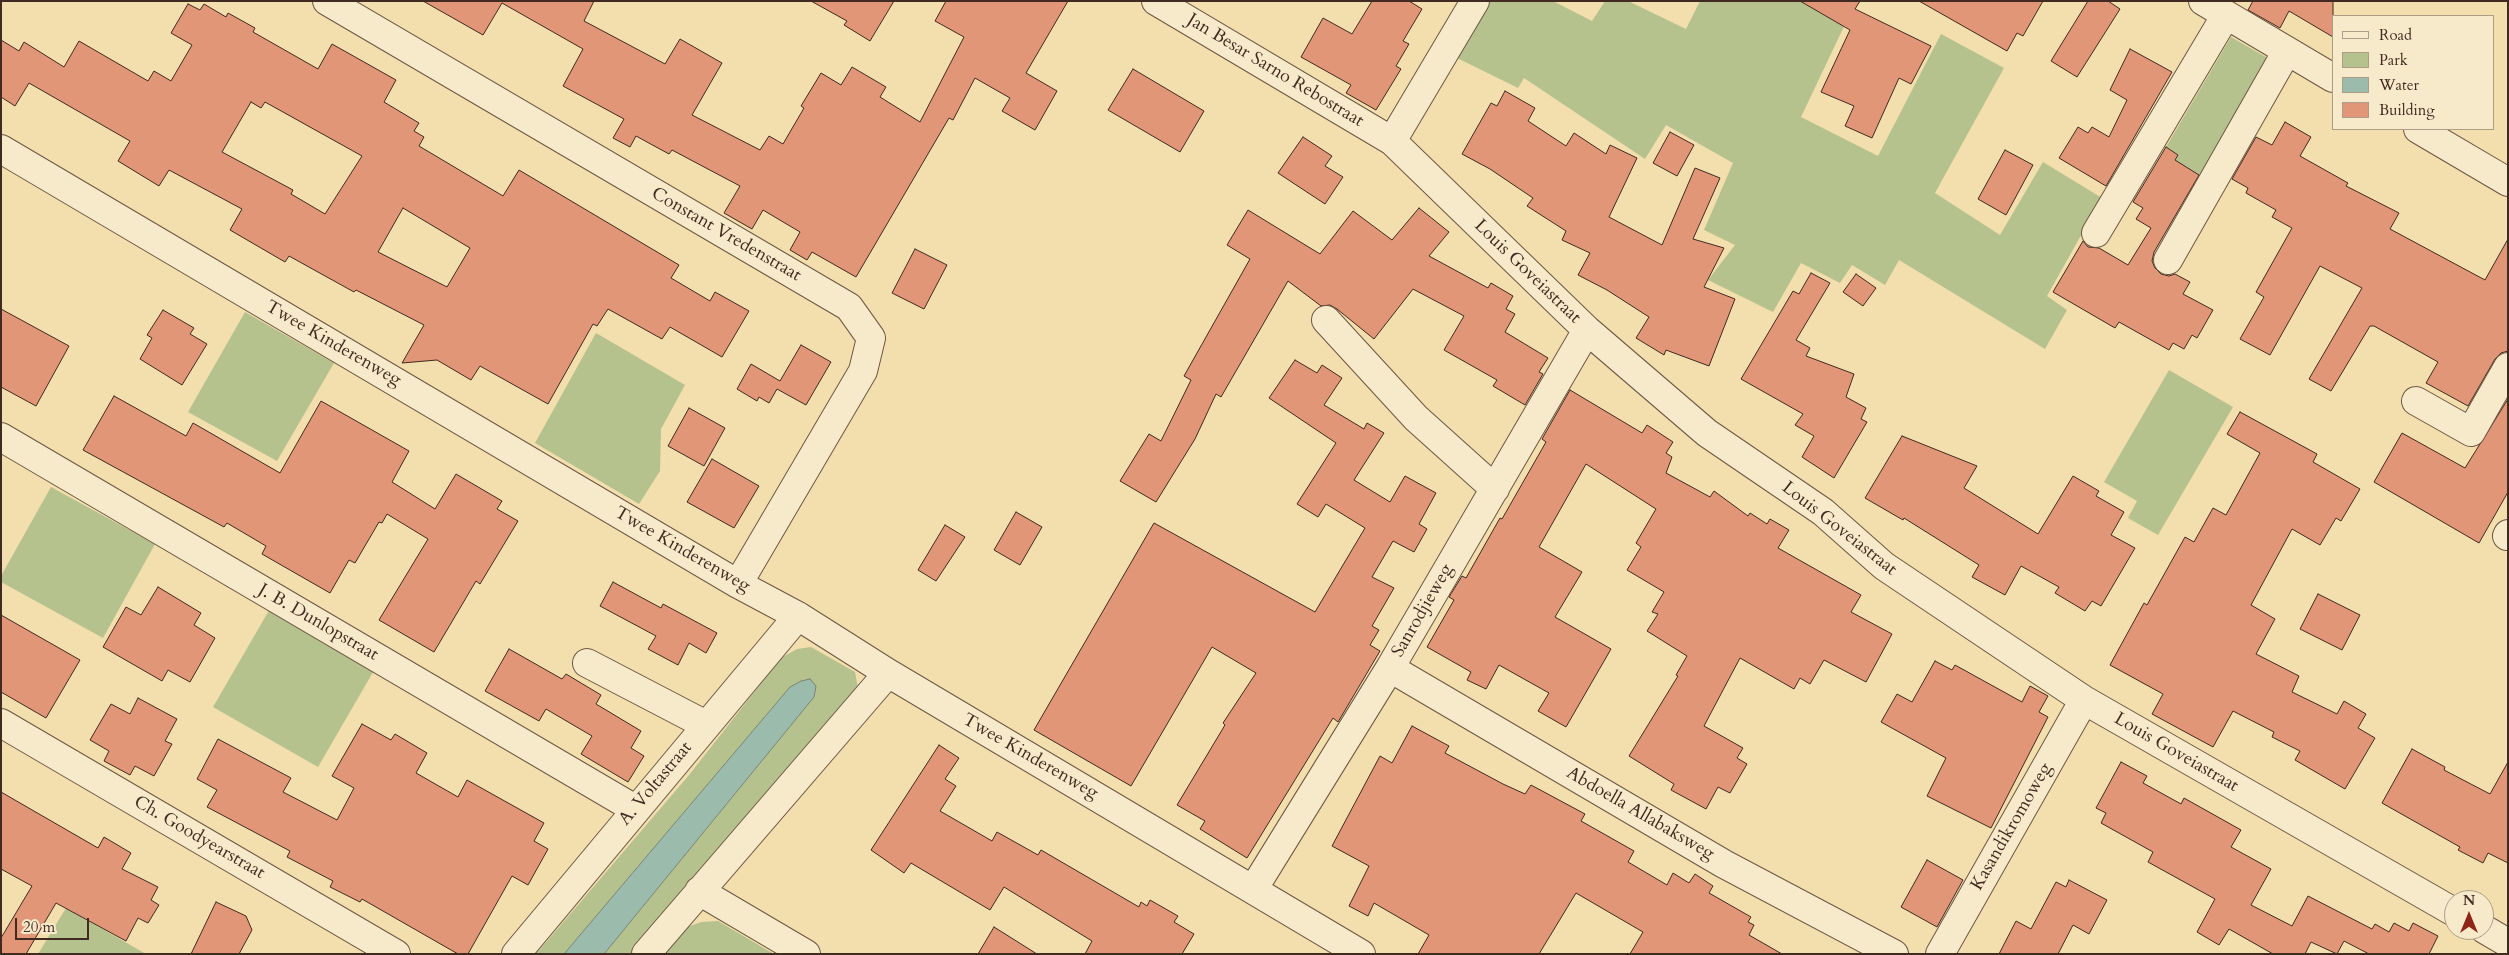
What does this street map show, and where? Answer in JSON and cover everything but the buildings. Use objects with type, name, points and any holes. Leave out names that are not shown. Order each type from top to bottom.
[{"type":"street","name":"Constant Vredenstraat","points":[[328,1],[849,307],[860,322],[871,338],[863,371],[738,584]]},
{"type":"street","name":"Jan Besar Sarno Rebostraat","points":[[1156,1],[1392,141]]},
{"type":"street","points":[[1392,141],[1475,1]]},
{"type":"street","points":[[2096,233],[2215,8],[2332,77]]},
{"type":"street","points":[[2168,260],[2287,51]]},
{"type":"street","points":[[2420,130],[2508,182]]},
{"type":"street","name":"Louis Goveiastraat","points":[[1392,141],[1587,330],[1707,433],[1823,512],[1884,566],[2084,700],[2444,906]]},
{"type":"street","name":"Twee Kinderenweg","points":[[1,149],[738,584],[798,616],[888,673],[1254,888],[1354,952]]},
{"type":"street","points":[[1326,320],[1416,418],[1495,488]]},
{"type":"street","name":"Sanrodjieweg","points":[[1254,888],[1390,668],[1587,330]]},
{"type":"street","points":[[2416,401],[2471,432],[2508,367]]},
{"type":"street","name":"J. B. Dunlopstraat","points":[[1,437],[635,809]]},
{"type":"street","name":"A. Voltastraat","points":[[516,954],[635,809],[798,616]]},
{"type":"street","points":[[587,662],[706,725]]},
{"type":"street","name":"Abdoella Allabaksweg","points":[[1390,668],[1724,864],[1894,954]]},
{"type":"street","points":[[646,954],[888,673]]},
{"type":"street","name":"Kasandikromoweg","points":[[1940,954],[2084,700]]},
{"type":"street","name":"Ch. Goodyearstraat","points":[[1,723],[396,954]]},
{"type":"street","points":[[699,892],[806,954]]},
{"type":"street","points":[[2494,934],[2508,942]]},
{"type":"green space","points":[[1485,1],[1553,1],[1592,21],[1605,1],[1628,1],[1686,29],[1700,1],[1818,1],[1848,18],[1801,117],[1878,156],[1941,34],[2004,68],[1935,193],[2000,235],[2043,162],[2102,198],[2047,296],[2067,310],[2045,349],[1899,260],[1885,285],[1852,265],[1840,283],[1801,263],[1773,312],[1708,280],[1735,245],[1704,230],[1733,163],[1666,125],[1645,159],[1524,78],[1518,88],[1453,56]]},
{"type":"green space","points":[[2231,37],[2273,61],[2204,178],[2180,164],[2173,164],[2178,155],[2166,147]]},
{"type":"green space","points":[[245,312],[334,363],[277,461],[188,412]]},
{"type":"green space","points":[[596,333],[685,385],[661,429],[660,471],[639,504],[535,443]]},
{"type":"green space","points":[[2169,370],[2233,407],[2158,535],[2128,518],[2137,501],[2104,482]]},
{"type":"green space","points":[[51,487],[155,544],[103,638],[1,582],[1,576]]},
{"type":"green space","points":[[271,607],[376,667],[318,767],[213,707]]},
{"type":"green space","points":[[811,647],[855,672],[858,688],[634,954],[604,954],[814,697],[816,686],[801,681],[790,687],[564,954],[536,954],[689,775],[781,658],[797,649]]},
{"type":"green space","points":[[66,908],[146,954],[38,954]]},
{"type":"green space","points":[[718,921],[774,954],[664,954],[687,927],[701,922]]},
{"type":"water","points":[[810,679],[816,686],[814,697],[604,954],[564,954],[790,687]]}]
